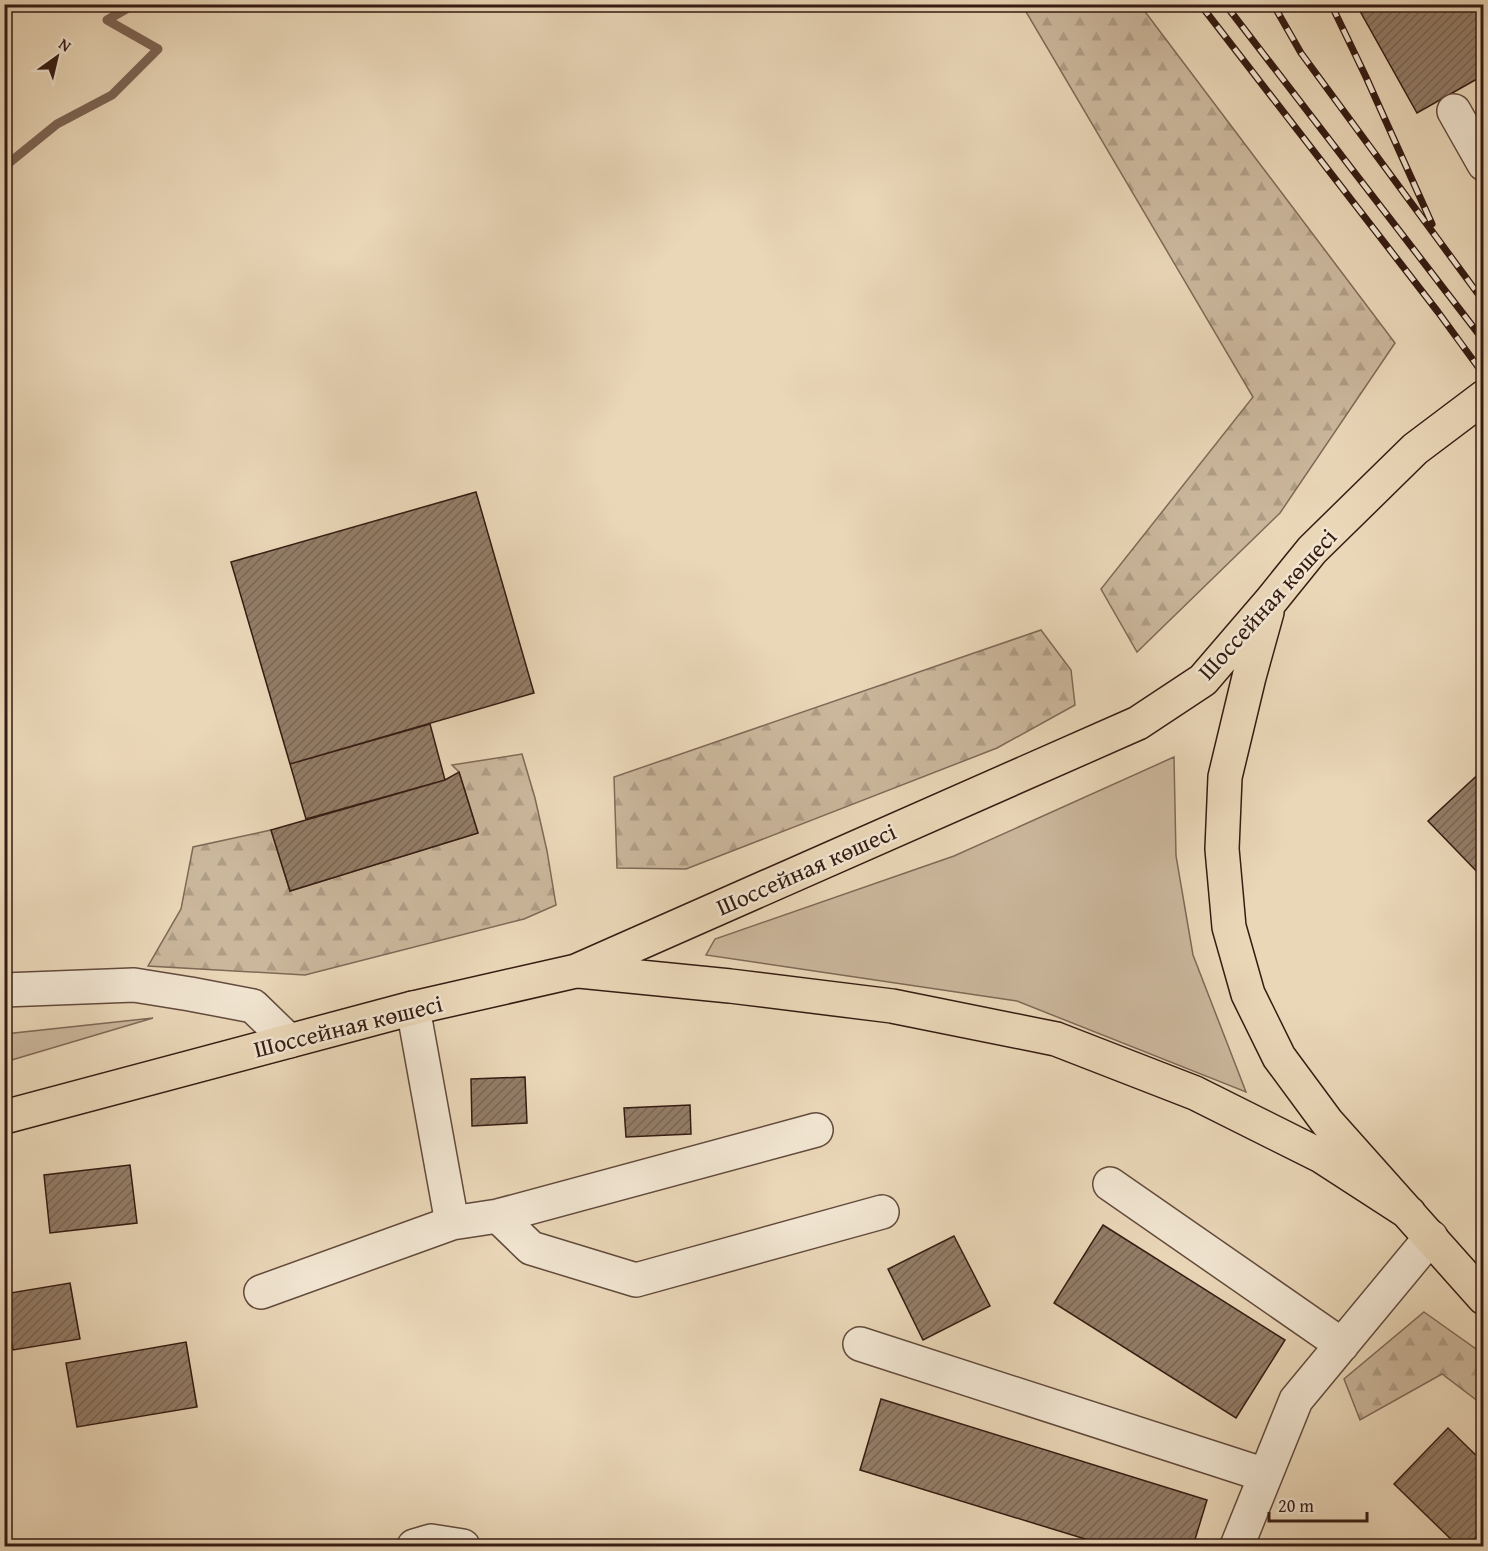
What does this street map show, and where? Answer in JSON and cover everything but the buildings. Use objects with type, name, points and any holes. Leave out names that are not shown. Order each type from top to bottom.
[{"type":"main road","name":"Шоссейная көшесі","points":[[4,1116],[413,1008],[576,971],[1138,723],[1203,680],[1312,550],[1415,449],[1484,397]]},
{"type":"main road","points":[[1270,602],[1225,777],[1222,849],[1228,927],[1248,994],[1279,1057],[1327,1122],[1484,1298]]},
{"type":"main road","points":[[576,971],[730,986],[892,1006],[1056,1039],[1196,1093],[1321,1156],[1409,1213]]},
{"type":"street","points":[[1454,111],[1484,164]]},
{"type":"street","points":[[4,990],[134,985],[190,994],[253,1006],[289,1041]]},
{"type":"street","points":[[413,1008],[452,1223]]},
{"type":"street","points":[[261,1292],[452,1223],[498,1216],[816,1130]]},
{"type":"street","points":[[1110,1184],[1342,1345]]},
{"type":"street","points":[[498,1216],[531,1248],[636,1280],[882,1212]]},
{"type":"street","points":[[1237,1546],[1296,1400],[1431,1237]]},
{"type":"street","points":[[860,1344],[1265,1475]]},
{"type":"street","points":[[414,1546],[431,1541],[463,1546]]},
{"type":"green space","points":[[1022,5],[1140,5],[1395,343],[1280,513],[1137,652],[1101,589],[1253,397]]},
{"type":"green space","points":[[1041,630],[1071,670],[1075,705],[997,748],[686,869],[617,868],[614,777]]},
{"type":"green space","points":[[522,754],[547,851],[556,905],[524,919],[305,975],[148,966],[181,909],[193,847],[271,830],[290,891],[478,833],[459,772],[452,765]]},
{"type":"green space","points":[[1174,757],[1176,856],[1193,955],[1246,1092],[1017,1001],[706,955],[715,939],[954,856]]},
{"type":"green space","points":[[153,1018],[5,1062],[5,1034]]},
{"type":"green space","points":[[1424,1312],[1483,1354],[1483,1405],[1442,1374],[1360,1420],[1344,1379]]},
{"type":"waterway","points":[[4,167],[57,124],[112,95],[158,49],[107,20],[135,4]]},
{"type":"railway","points":[[1200,4],[1484,375]]},
{"type":"railway","points":[[1225,4],[1484,341]]},
{"type":"railway","points":[[1273,4],[1301,53],[1484,302]]},
{"type":"railway","points":[[1331,4],[1432,224]]}]
